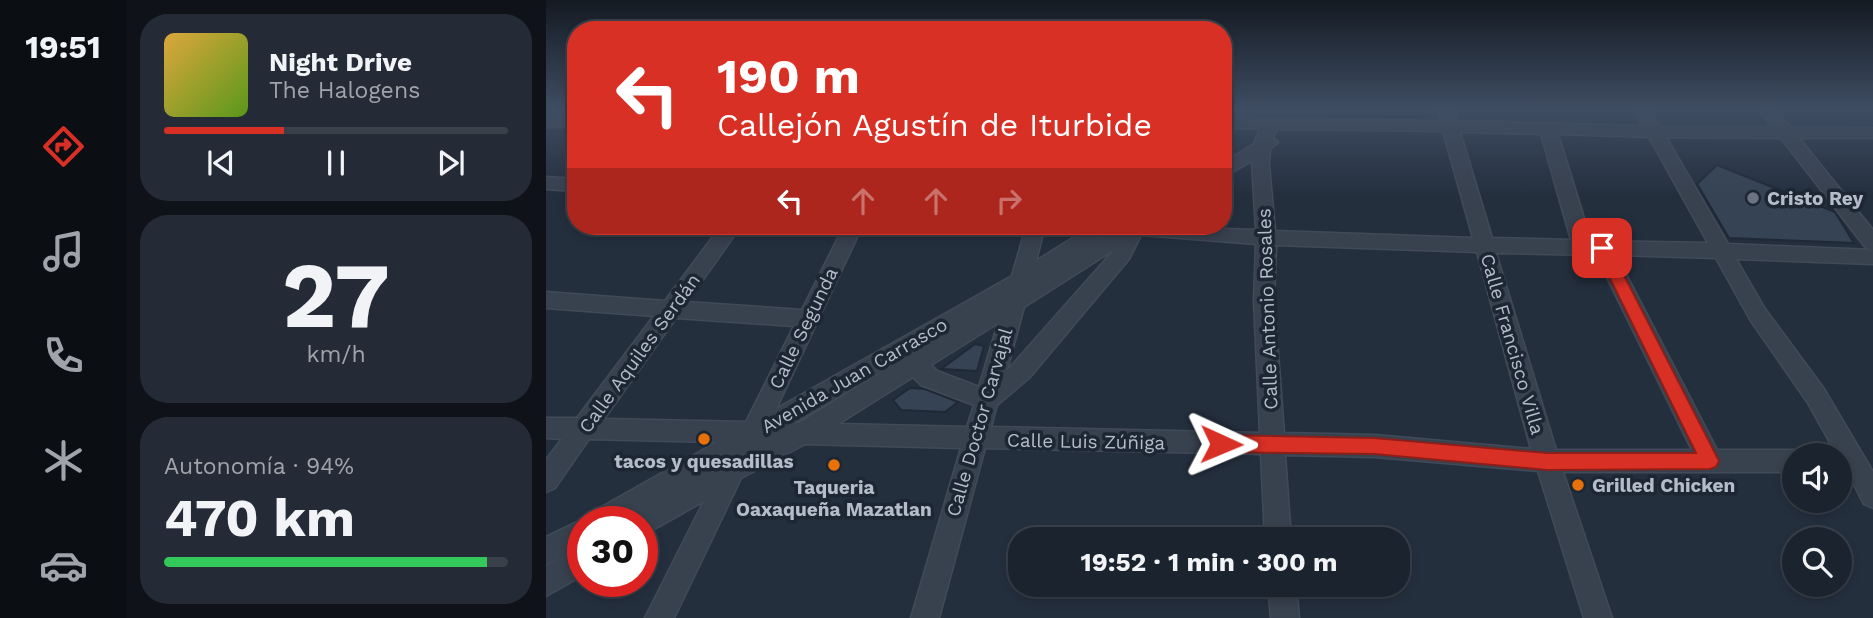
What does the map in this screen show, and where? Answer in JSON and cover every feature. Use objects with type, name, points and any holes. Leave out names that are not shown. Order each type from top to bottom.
[{"type":"street","points":[[1232,148],[1247,138]]},
{"type":"street","name":"Calle Antonio Rosales","points":[[1264,138],[1260,165],[1266,237],[1264,301],[1277,527]]},
{"type":"street","points":[[1232,165],[1272,138]]},
{"type":"street","name":"Calle Francisco Villa","points":[[1454,138],[1547,461],[1598,618]]},
{"type":"street","points":[[1551,138],[1592,248],[1710,461]]},
{"type":"street","points":[[1660,138],[1758,316],[1816,396],[1873,496]]},
{"type":"street","points":[[1790,138],[1873,243]]},
{"type":"street","points":[[546,183],[567,184]]},
{"type":"street","points":[[1232,234],[1484,246],[1873,257]]},
{"type":"street","name":"Calle Aquiles Serdán","points":[[546,480],[724,235]]},
{"type":"street","name":"Calle Segunda","points":[[659,618],[753,433],[848,235]]},
{"type":"street","name":"Calle Doctor Carvajal","points":[[925,618],[1033,235]]},
{"type":"street","name":"Avenida Juan Carrasco","points":[[658,515],[803,433],[907,357],[1092,235]]},
{"type":"street","name":"Avenida Juan Carrasco","points":[[635,506],[753,433],[1012,304],[1121,235]]},
{"type":"street","points":[[907,357],[929,378],[986,400],[1022,370],[1122,254],[1130,235]]},
{"type":"street","points":[[546,300],[806,319]]},
{"type":"street","name":"Calle Luis Zúñiga","points":[[546,428],[1374,446],[1547,461],[1782,461]]},
{"type":"street","name":"Avenida Juan Carrasco","points":[[546,551],[567,543]]},
{"type":"street","name":"Avenida Juan Carrasco","points":[[546,582],[567,558]]},
{"type":"street","points":[[1283,597],[1285,618]]},
{"type":"building","name":"Cristo Rey","points":[[1717,165],[1835,212],[1854,243],[1729,238],[1697,184]]},
{"type":"building","points":[[975,344],[984,346],[977,371],[941,369]]},
{"type":"building","points":[[910,388],[925,389],[958,402],[945,412],[901,410],[893,400]]},
{"type":"place","name":"Cristo Rey","points":[[1753,198]]},
{"type":"place","name":"tacos y quesadillas","points":[[704,439]]},
{"type":"place","name":"Taqueria Oaxaqueña Mazatlan","points":[[834,465]]},
{"type":"place","name":"Grilled Chicken","points":[[1578,485]]},
{"type":"route","points":[[1221,444],[1374,446],[1547,461],[1710,461],[1602,248]]}]
